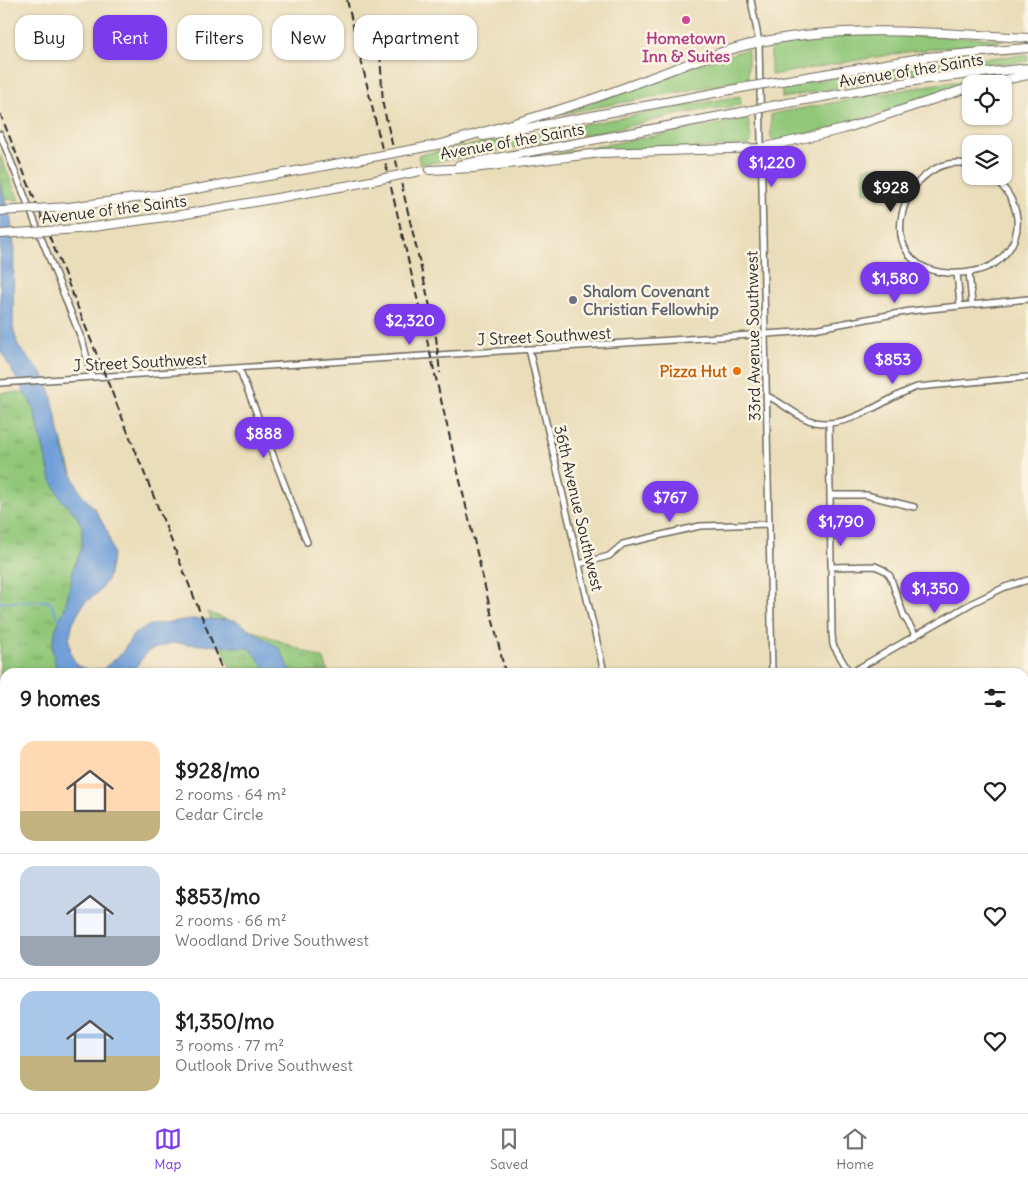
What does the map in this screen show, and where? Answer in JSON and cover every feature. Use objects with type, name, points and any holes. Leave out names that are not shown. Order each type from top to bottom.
[{"type":"highway","points":[[442,144],[555,111],[759,42],[851,31],[1028,38]]},
{"type":"highway","name":"Avenue of the Saints","points":[[0,211],[69,207],[179,192],[782,81],[927,57],[1028,48]]},
{"type":"highway","name":"Avenue of the Saints","points":[[0,234],[78,229],[180,215],[351,185],[782,104],[926,80],[1028,68]]},
{"type":"highway","points":[[1012,78],[1028,75]]},
{"type":"highway","points":[[430,170],[473,168],[601,152],[761,148],[844,129],[962,90]]},
{"type":"street","name":"33rd Avenue Southwest","points":[[751,0],[759,42],[772,668]]},
{"type":"street","points":[[0,134],[83,343],[92,377]]},
{"type":"street","points":[[962,163],[948,165],[935,170],[918,182],[909,195],[900,218],[903,243],[913,260],[932,270],[957,273],[985,268],[998,261],[1011,249],[1017,233],[1019,218],[1012,197],[1001,185]]},
{"type":"street","points":[[969,272],[972,304]]},
{"type":"street","points":[[957,273],[960,305]]},
{"type":"street","name":"J Street Southwest","points":[[0,383],[802,332],[910,311],[1028,299]]},
{"type":"street","name":"36th Avenue Southwest","points":[[529,349],[603,668]]},
{"type":"street","points":[[239,368],[308,542]]},
{"type":"street","points":[[767,396],[801,417],[815,422],[829,423],[845,421],[901,392],[917,387],[1028,377]]},
{"type":"street","points":[[829,423],[833,645],[847,668]]},
{"type":"street","points":[[830,495],[866,495],[914,507]]},
{"type":"street","points":[[579,564],[609,556],[623,544],[700,526],[769,524]]},
{"type":"street","points":[[832,566],[875,566],[884,570],[890,576],[904,616],[916,636]]},
{"type":"street","points":[[857,668],[972,603],[1005,587],[1028,580]]},
{"type":"green space","points":[[845,34],[1004,39],[1004,41],[906,52],[771,75],[771,44]]},
{"type":"green space","points":[[748,49],[748,79],[556,115],[689,67]]},
{"type":"green space","points":[[1028,55],[1028,61],[936,70],[782,98],[782,87],[935,63]]},
{"type":"green space","points":[[962,81],[962,87],[838,127],[775,141],[771,139],[771,114]]},
{"type":"green space","points":[[740,96],[741,105],[685,113],[620,128],[420,165],[418,155]]},
{"type":"green space","points":[[748,119],[751,141],[749,145],[556,156],[556,154],[560,153]]},
{"type":"green space","points":[[0,155],[19,200],[0,199]]},
{"type":"green space","points":[[883,165],[889,188],[864,193],[863,168]]},
{"type":"green space","points":[[46,391],[88,524],[69,626],[68,668],[0,668],[0,393]]},
{"type":"green space","points":[[208,612],[324,659],[327,668],[230,668]]},
{"type":"water","points":[[0,183],[11,220],[14,245],[13,327],[18,346],[43,375],[51,393],[65,458],[81,494],[95,509],[108,533],[113,554],[108,578],[99,592],[84,603],[73,622],[69,639],[71,655],[78,666],[84,668],[56,668],[52,648],[56,628],[65,608],[74,567],[82,547],[82,526],[76,515],[61,499],[51,480],[34,409],[0,350]]},
{"type":"water","points":[[191,619],[235,620],[279,648],[290,668],[266,668],[249,648],[172,643],[148,651],[135,668],[104,668],[121,654],[134,634],[150,625]]},
{"type":"waterway","points":[[0,602],[49,601],[60,620]]},
{"type":"railway","points":[[347,0],[504,668]]},
{"type":"railway","points":[[380,60],[383,105],[435,328],[440,373]]},
{"type":"railway","points":[[0,113],[222,668]]},
{"type":"place","name":"Hometown Inn & Suites","points":[[686,20]]},
{"type":"place","name":"Shalom Covenant Christian Fellowhip","points":[[573,300]]},
{"type":"place","name":"Pizza Hut","points":[[737,371]]}]
